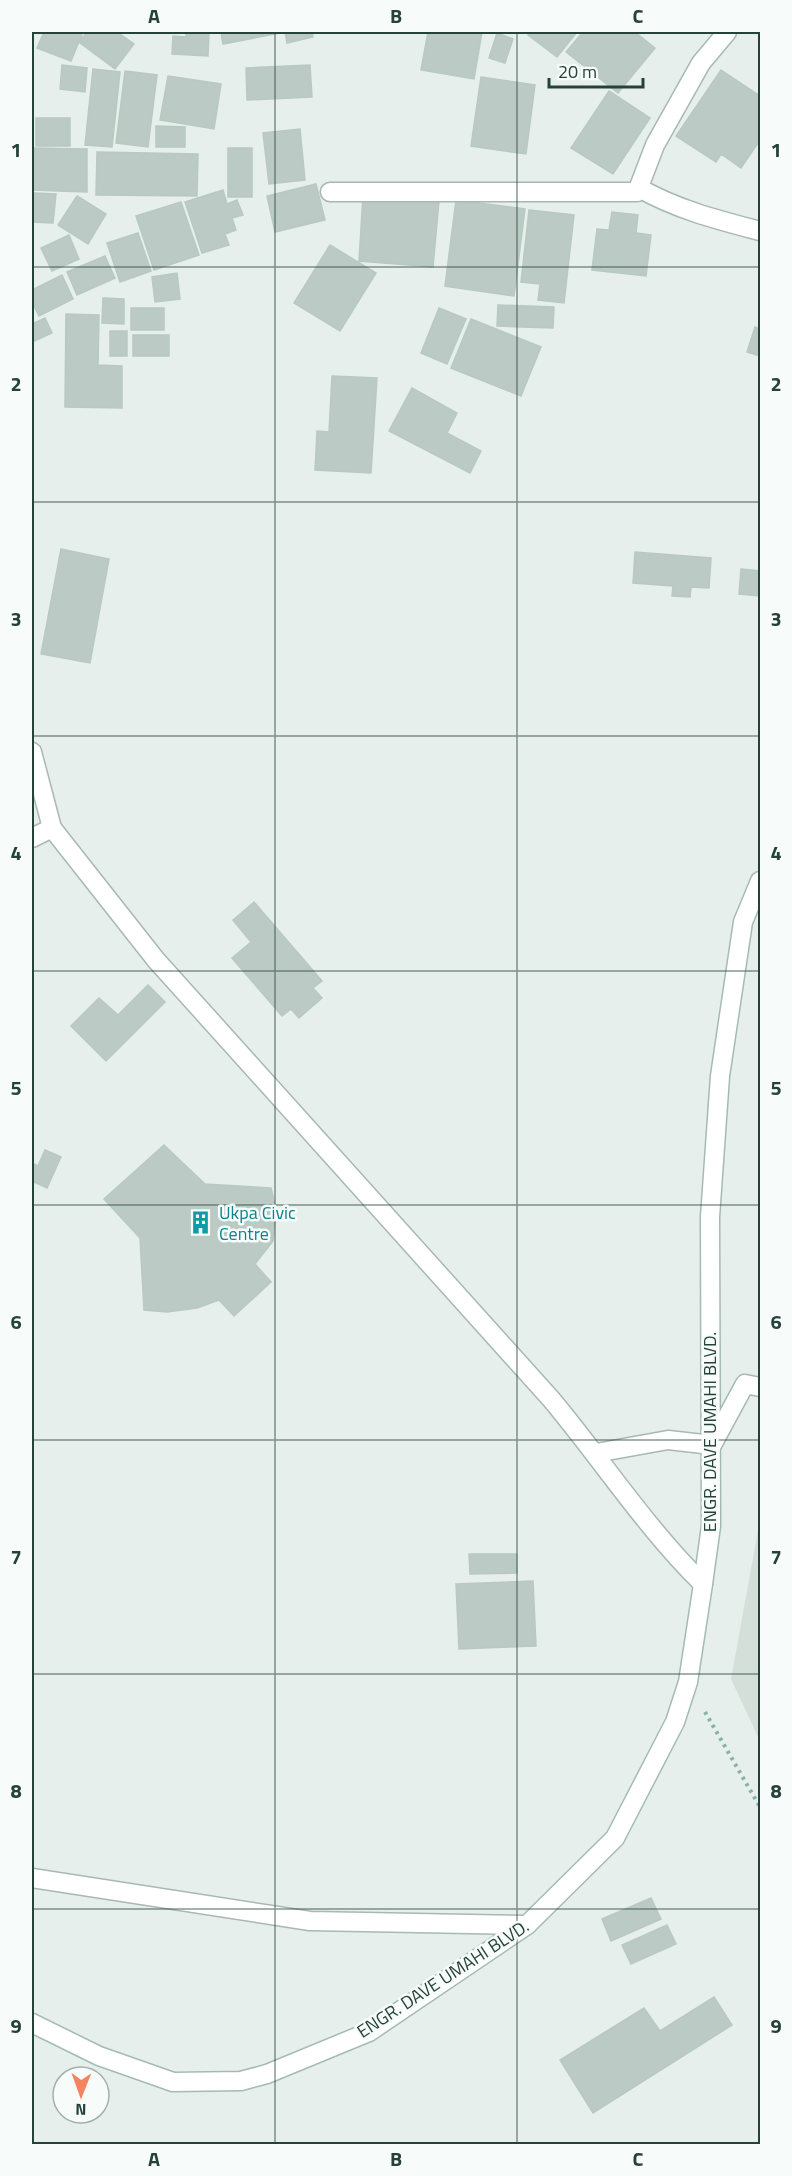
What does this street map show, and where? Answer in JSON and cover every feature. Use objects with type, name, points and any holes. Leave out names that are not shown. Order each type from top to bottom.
[{"type":"street","points":[[330,192],[637,192],[655,145],[695,73],[727,32]]},
{"type":"street","points":[[639,188],[664,202],[691,212],[760,231]]},
{"type":"street","points":[[32,752],[52,828],[156,960],[382,1208],[596,1453],[666,1547],[703,1584]]},
{"type":"street","points":[[32,838],[52,828]]},
{"type":"street","name":"ENGR. DAVE UMAHI BLVD.","points":[[32,2024],[99,2056],[173,2082],[241,2081],[267,2074],[369,2032],[527,1926],[615,1838],[675,1722],[688,1682],[703,1584],[711,1526],[710,1217],[720,1076],[743,922],[760,881]]},
{"type":"street","points":[[596,1453],[668,1440],[712,1445],[745,1384],[760,1388]]},
{"type":"street","points":[[32,1878],[310,1921],[527,1926]]},
{"type":"path","points":[[688,1682],[760,1807]]},
{"type":"shaded area","points":[[760,1479],[760,1741],[731,1679],[759,1525]]},
{"type":"building","points":[[44,32],[83,32],[71,61],[37,48]]},
{"type":"building","points":[[87,32],[117,32],[134,44],[115,69],[79,42]]},
{"type":"building","points":[[186,32],[209,32],[208,56],[172,54],[173,36],[186,37]]},
{"type":"building","points":[[221,32],[285,32],[223,44]]},
{"type":"building","points":[[285,32],[312,32],[313,37],[287,43]]},
{"type":"building","points":[[428,32],[482,32],[474,79],[421,70]]},
{"type":"building","points":[[532,32],[577,32],[557,57],[528,35]]},
{"type":"building","points":[[583,32],[635,32],[655,48],[618,93],[566,52]]},
{"type":"building","points":[[497,33],[513,39],[505,63],[489,58]]},
{"type":"building","points":[[62,65],[87,68],[85,92],[60,89]]},
{"type":"building","points":[[310,65],[312,97],[247,100],[246,68]]},
{"type":"building","points":[[93,69],[120,72],[112,147],[85,145]]},
{"type":"building","points":[[721,70],[760,96],[760,140],[741,168],[721,154],[716,162],[676,136]]},
{"type":"building","points":[[125,71],[157,75],[148,147],[116,143]]},
{"type":"building","points":[[168,76],[221,84],[214,129],[160,120]]},
{"type":"building","points":[[481,77],[535,85],[526,154],[471,146]]},
{"type":"building","points":[[609,91],[650,118],[613,174],[571,148]]},
{"type":"building","points":[[36,118],[70,118],[70,146],[36,146]]},
{"type":"building","points":[[156,126],[185,127],[185,147],[156,147]]},
{"type":"building","points":[[300,129],[305,180],[269,184],[263,133]]},
{"type":"building","points":[[32,148],[87,149],[87,192],[32,190]]},
{"type":"building","points":[[228,148],[252,148],[252,197],[228,197]]},
{"type":"building","points":[[97,152],[198,154],[197,196],[96,195]]},
{"type":"building","points":[[316,184],[325,220],[275,232],[267,196]]},
{"type":"building","points":[[223,190],[227,204],[237,200],[243,215],[232,218],[236,230],[225,234],[229,245],[202,253],[185,202]]},
{"type":"building","points":[[34,193],[56,194],[53,223],[32,222]]},
{"type":"building","points":[[363,195],[439,201],[433,267],[359,261]]},
{"type":"building","points":[[77,196],[106,214],[88,244],[58,225]]},
{"type":"building","points":[[456,200],[525,209],[514,296],[445,286]]},
{"type":"building","points":[[181,202],[199,255],[154,270],[136,216]]},
{"type":"building","points":[[529,210],[574,215],[564,303],[538,300],[540,284],[521,282]]},
{"type":"building","points":[[612,212],[638,215],[636,233],[651,235],[646,276],[592,270],[597,229],[609,230]]},
{"type":"building","points":[[138,233],[151,271],[120,282],[107,243]]},
{"type":"building","points":[[69,235],[79,259],[52,271],[41,248]]},
{"type":"building","points":[[330,245],[376,273],[340,331],[294,303]]},
{"type":"building","points":[[105,256],[115,278],[77,295],[67,272]]},
{"type":"building","points":[[177,273],[180,299],[155,302],[152,277]]},
{"type":"building","points":[[62,275],[73,299],[39,316],[32,302],[32,290]]},
{"type":"building","points":[[103,298],[124,299],[124,324],[102,323]]},
{"type":"building","points":[[498,305],[554,307],[553,328],[497,326]]},
{"type":"building","points":[[131,308],[164,308],[164,330],[131,330]]},
{"type":"building","points":[[439,308],[466,319],[447,364],[421,353]]},
{"type":"building","points":[[66,314],[99,315],[98,365],[122,366],[122,408],[65,407]]},
{"type":"building","points":[[45,318],[52,333],[32,342],[32,324]]},
{"type":"building","points":[[471,319],[541,347],[521,396],[451,368]]},
{"type":"building","points":[[755,327],[760,329],[760,356],[747,352]]},
{"type":"building","points":[[110,331],[127,331],[127,356],[110,356]]},
{"type":"building","points":[[133,335],[169,335],[169,356],[133,356]]},
{"type":"building","points":[[332,376],[377,378],[371,473],[315,470],[317,431],[329,432]]},
{"type":"building","points":[[412,388],[457,413],[447,433],[481,451],[470,473],[389,431]]},
{"type":"building","points":[[61,549],[109,559],[90,663],[41,654]]},
{"type":"building","points":[[635,552],[711,558],[709,588],[691,587],[690,597],[672,596],[673,586],[633,583]]},
{"type":"building","points":[[741,569],[760,571],[760,596],[739,594]]},
{"type":"building","points":[[254,902],[322,981],[313,988],[322,998],[299,1018],[291,1009],[282,1016],[232,958],[251,942],[233,920]]},
{"type":"building","points":[[148,985],[165,1002],[106,1061],[71,1026],[99,998],[118,1015]]},
{"type":"building","name":"Ukpa Civic Centre","points":[[164,1145],[205,1184],[271,1188],[276,1209],[273,1241],[255,1264],[271,1282],[234,1316],[219,1300],[197,1308],[167,1312],[144,1310],[140,1238],[104,1199]]},
{"type":"building","points":[[45,1150],[61,1157],[47,1188],[32,1181],[32,1163],[38,1166]]},
{"type":"building","points":[[469,1554],[517,1554],[517,1573],[470,1574]]},
{"type":"building","points":[[533,1581],[536,1646],[459,1649],[456,1584]]},
{"type":"building","points":[[651,1898],[661,1919],[611,1941],[602,1919]]},
{"type":"building","points":[[667,1925],[676,1944],[631,1964],[622,1945]]},
{"type":"building","points":[[714,1997],[732,2025],[593,2113],[560,2060],[644,2008],[660,2031]]},
{"type":"place","name":"Ukpa Civic Centre","points":[[201,1223]]}]
